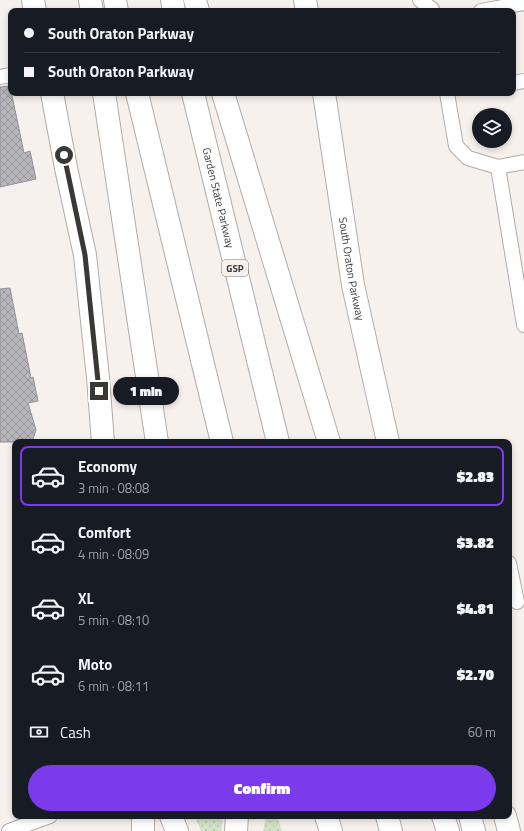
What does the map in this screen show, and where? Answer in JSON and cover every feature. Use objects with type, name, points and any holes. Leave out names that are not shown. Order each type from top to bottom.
[{"type":"main road","points":[[53,96],[66,168],[85,255],[103,439]]},
{"type":"main road","points":[[104,96],[157,439]]},
{"type":"main road","points":[[138,96],[221,439]]},
{"type":"main road","name":"Garden State Parkway","points":[[194,96],[277,439]]},
{"type":"main road","points":[[224,96],[328,439]]},
{"type":"main road","name":"South Oraton Parkway","points":[[324,96],[353,285],[387,439]]},
{"type":"main road","points":[[143,819],[143,831]]},
{"type":"main road","points":[[172,819],[177,831]]},
{"type":"main road","points":[[236,831],[237,819]]},
{"type":"main road","points":[[327,819],[331,831]]},
{"type":"main road","points":[[388,819],[391,831]]},
{"type":"main road","points":[[444,819],[448,831]]},
{"type":"main road","points":[[471,819],[474,831]]},
{"type":"main road","points":[[506,819],[509,831]]},
{"type":"lane","points":[[420,0],[432,8]]},
{"type":"lane","points":[[496,8],[524,3]]},
{"type":"lane","points":[[448,96],[456,146],[468,158],[498,168],[524,162]]},
{"type":"lane","points":[[498,168],[524,325]]},
{"type":"lane","points":[[512,578],[517,602]]},
{"type":"lane","points":[[10,831],[42,819]]},
{"type":"green space","points":[[196,819],[223,819],[221,831],[201,831]]},
{"type":"green space","points":[[265,819],[278,819],[282,831],[263,831]]},
{"type":"building","points":[[8,86],[8,96],[12,96],[24,153],[30,151],[36,179],[0,187],[0,87]]},
{"type":"building","points":[[10,288],[19,334],[22,333],[31,378],[33,377],[38,401],[28,403],[36,430],[33,439],[12,439],[12,442],[0,442],[0,289]]},
{"type":"route","points":[[64,155],[85,255],[99,391]]}]
